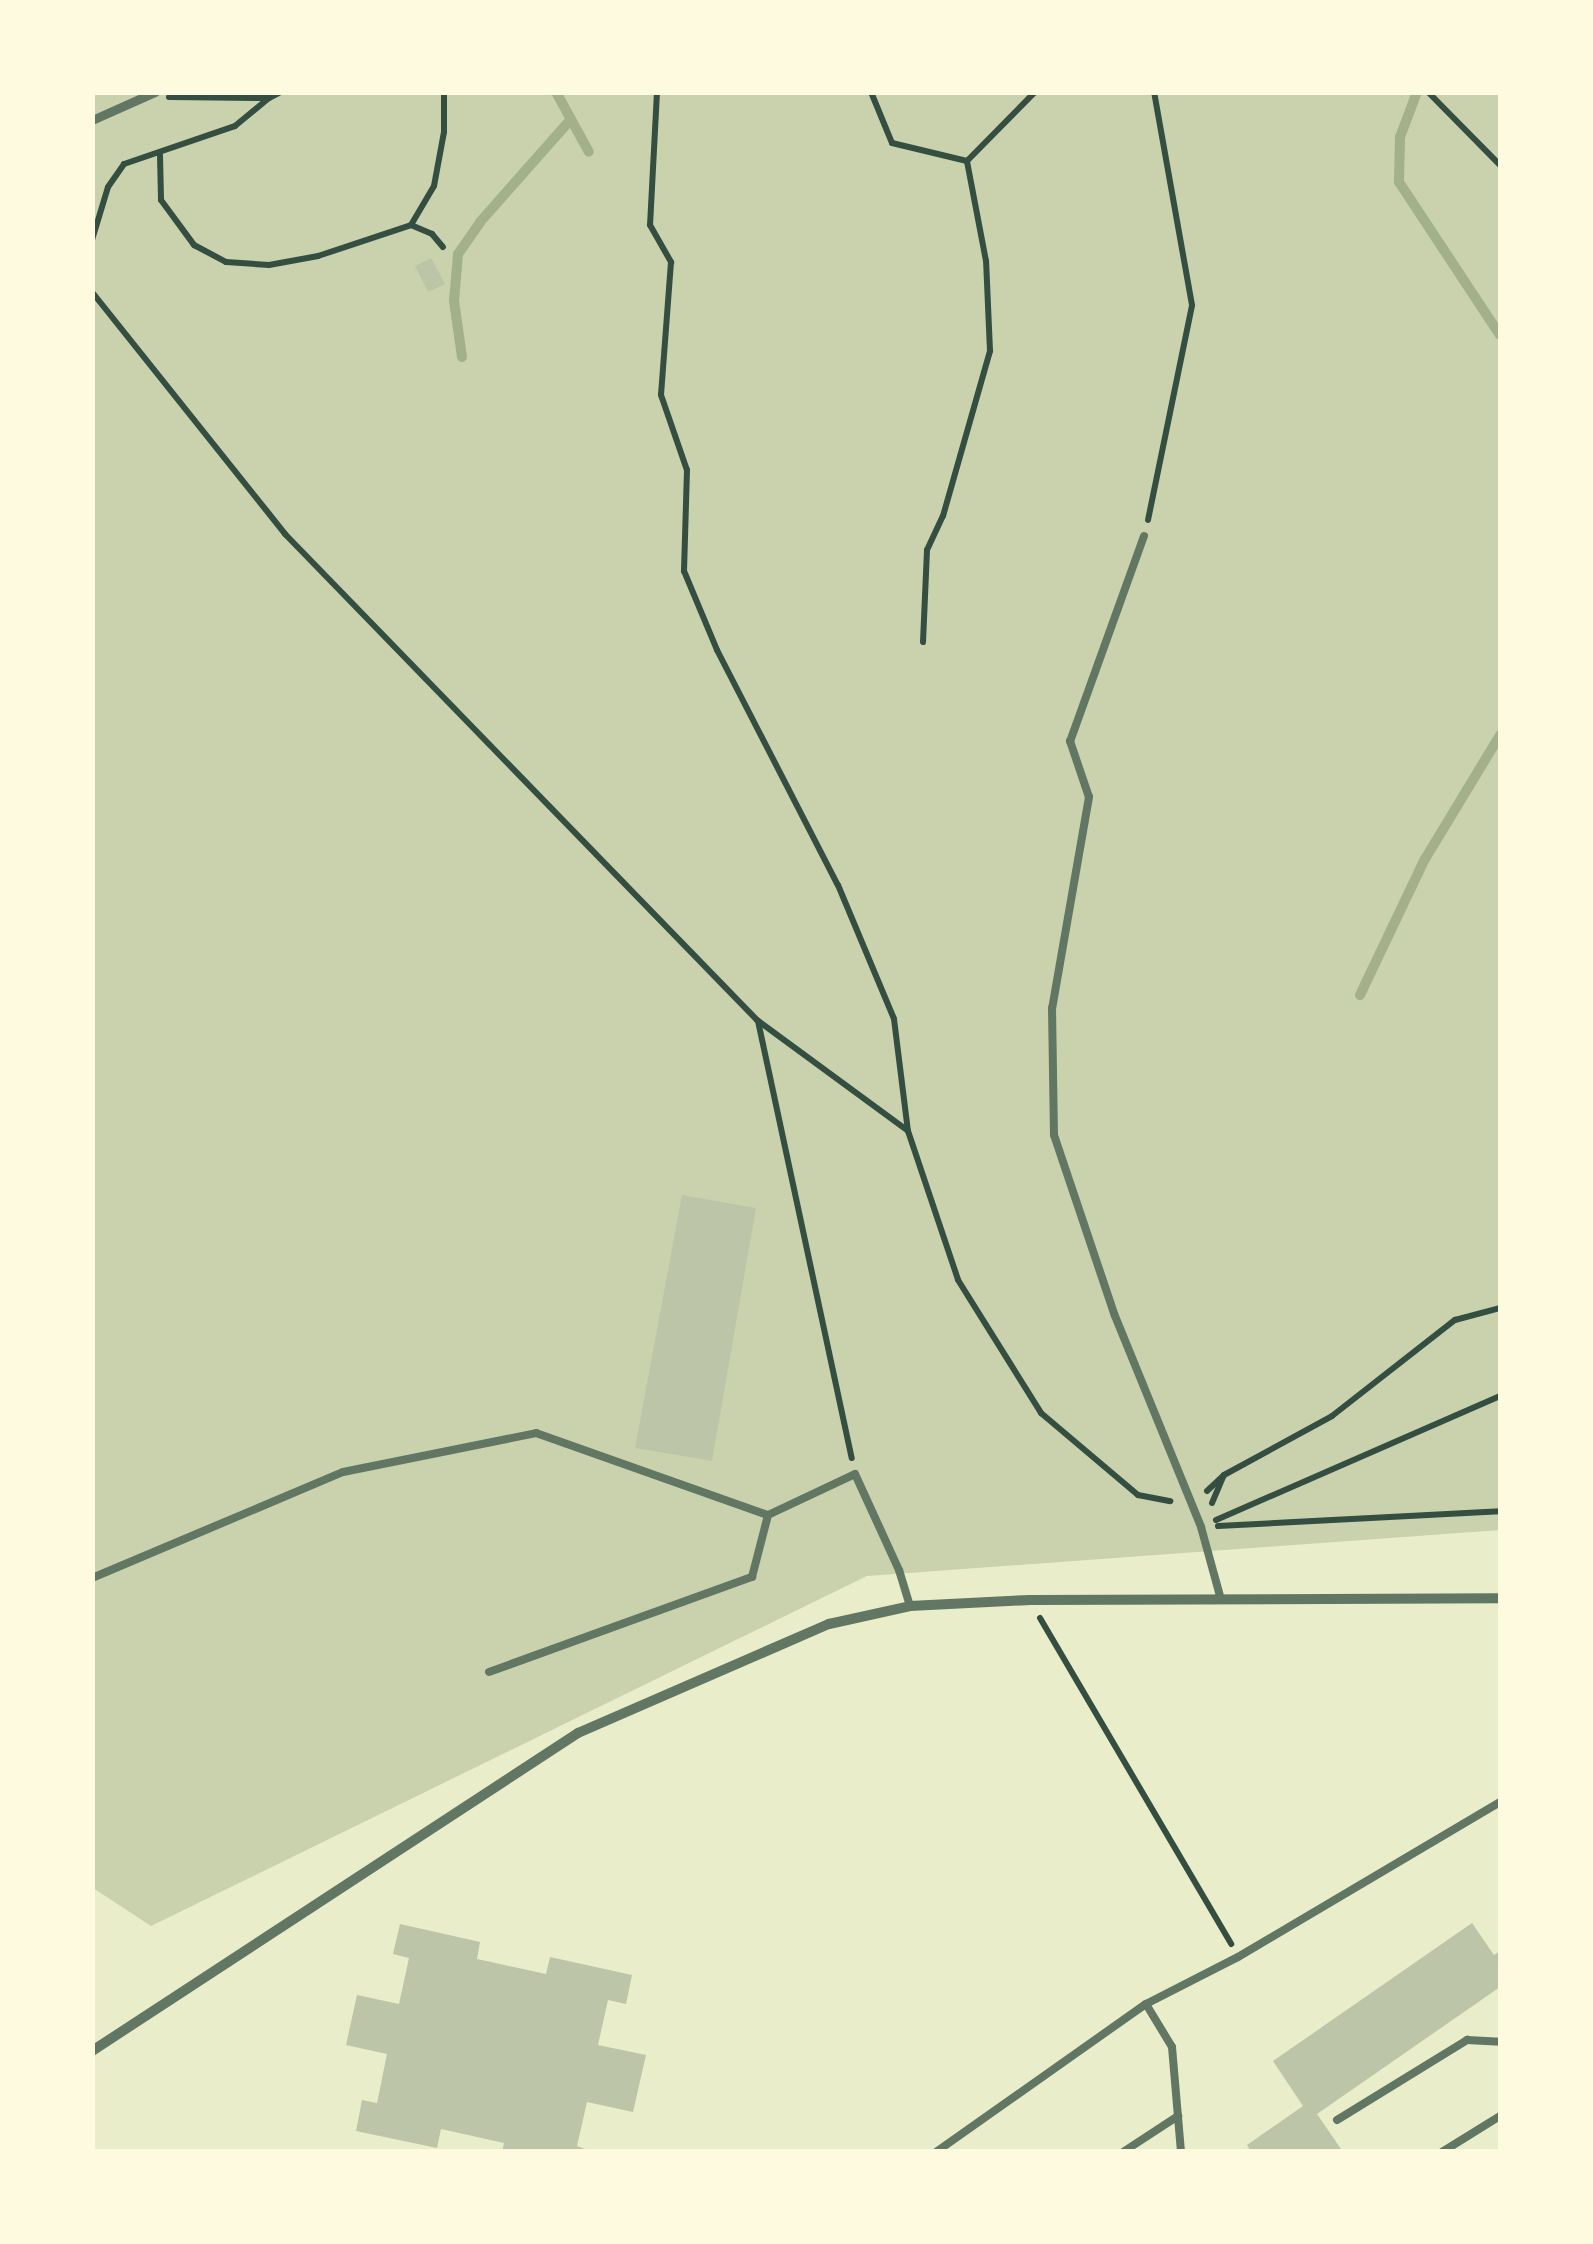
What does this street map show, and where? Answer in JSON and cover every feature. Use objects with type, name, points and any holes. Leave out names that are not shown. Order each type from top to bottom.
[{"type":"street","points":[[92,120],[151,94]]},
{"type":"street","points":[[92,2051],[578,1734],[829,1624],[910,1606],[1030,1600],[1220,1596],[1500,1598]]},
{"type":"lane","points":[[1144,536],[1070,740],[1089,797],[1052,1008],[1054,1135],[1115,1316],[1202,1527],[1220,1596]]},
{"type":"lane","points":[[92,1578],[343,1472],[536,1433],[768,1514],[855,1474],[899,1570],[910,1606]]},
{"type":"lane","points":[[489,1672],[752,1576],[768,1514]]},
{"type":"lane","points":[[936,2152],[1146,2004],[1238,1957],[1500,1802]]},
{"type":"lane","points":[[1146,2004],[1172,2047],[1181,2152]]},
{"type":"lane","points":[[1338,2120],[1468,2040],[1500,2042]]},
{"type":"lane","points":[[1123,2152],[1178,2116]]},
{"type":"lane","points":[[1442,2152],[1500,2116]]},
{"type":"path","points":[[92,240],[108,187],[124,164],[160,156],[235,126],[281,92]]},
{"type":"path","points":[[160,156],[161,200],[194,244],[226,262],[269,265],[318,256],[411,225],[434,186],[444,132],[444,92]]},
{"type":"path","points":[[657,92],[650,226],[671,262],[661,395],[687,470],[684,571],[716,650],[838,885],[894,1019],[908,1132],[958,1280],[1041,1413],[1138,1495],[1191,1505]]},
{"type":"path","points":[[871,92],[892,143],[968,161]]},
{"type":"path","points":[[968,161],[1035,92]]},
{"type":"path","points":[[1144,536],[1192,304],[1154,92]]},
{"type":"path","points":[[1428,92],[1500,165]]},
{"type":"path","points":[[151,94],[269,98]]},
{"type":"path","points":[[923,642],[928,550],[944,516],[990,351],[986,260],[968,161]]},
{"type":"path","points":[[411,225],[432,234],[444,247]]},
{"type":"path","points":[[92,292],[119,331],[285,534],[757,1020],[908,1132]]},
{"type":"path","points":[[757,1020],[855,1474]]},
{"type":"path","points":[[1202,1527],[1224,1475],[1332,1416],[1455,1320],[1500,1308]]},
{"type":"path","points":[[1202,1527],[1500,1396]]},
{"type":"path","points":[[1202,1527],[1500,1510]]},
{"type":"path","points":[[1030,1600],[1238,1957]]},
{"type":"green space","points":[[92,93],[1500,93],[1500,1530],[867,1576],[151,1926],[93,1888]]},
{"type":"building","points":[[431,258],[445,284],[428,292],[415,266]]},
{"type":"building","points":[[682,1195],[756,1208],[712,1461],[635,1448]]},
{"type":"building","points":[[1472,1923],[1494,1955],[1500,1951],[1500,1987],[1317,2114],[1343,2152],[1251,2152],[1247,2145],[1303,2106],[1273,2061]]},
{"type":"building","points":[[400,1924],[480,1942],[477,1959],[546,1974],[550,1957],[632,1975],[626,2004],[608,2000],[598,2045],[646,2055],[633,2112],[587,2102],[577,2146],[593,2152],[502,2152],[504,2143],[441,2129],[437,2148],[356,2131],[362,2100],[377,2103],[387,2054],[346,2045],[357,1995],[399,2004],[409,1958],[393,1954]]},
{"type":"waterway","points":[[556,92],[589,152]]},
{"type":"waterway","points":[[1417,92],[1400,137],[1399,182],[1500,335]]},
{"type":"waterway","points":[[462,357],[454,301],[458,254],[480,222],[571,119]]},
{"type":"waterway","points":[[1360,995],[1425,859],[1500,735]]}]
